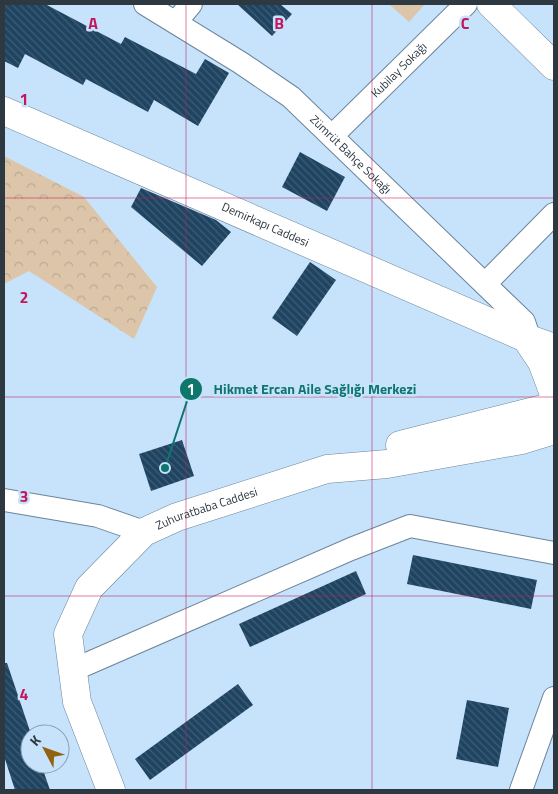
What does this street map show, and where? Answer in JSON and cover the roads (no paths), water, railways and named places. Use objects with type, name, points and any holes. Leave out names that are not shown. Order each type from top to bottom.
[{"type":"street","name":"Zümrüt Bahçe Sokağı","points":[[145,4],[291,97],[524,322],[527,331],[526,338]]},
{"type":"street","points":[[176,22],[192,4]]},
{"type":"street","name":"Kubilay Sokağı","points":[[332,136],[466,4]]},
{"type":"street","points":[[491,4],[554,66]]},
{"type":"street","name":"Demirkapı Caddesi","points":[[4,111],[526,338],[554,348]]},
{"type":"street","points":[[485,284],[554,214]]},
{"type":"street","points":[[526,338],[542,362],[554,394]]},
{"type":"street","points":[[327,469],[381,450],[554,406]]},
{"type":"street","name":"Zuhuratbaba Caddesi","points":[[111,790],[77,702],[68,634],[89,588],[144,532],[178,517],[327,469],[387,464],[522,440],[554,430]]},
{"type":"street","points":[[4,500],[98,516],[144,532]]},
{"type":"street","points":[[73,670],[351,549],[410,526],[554,552]]},
{"type":"street","points":[[521,790],[554,698]]},
{"type":"place","name":"Hikmet Ercan Aile Sağlığı Merkezi","points":[[165,468]]}]
